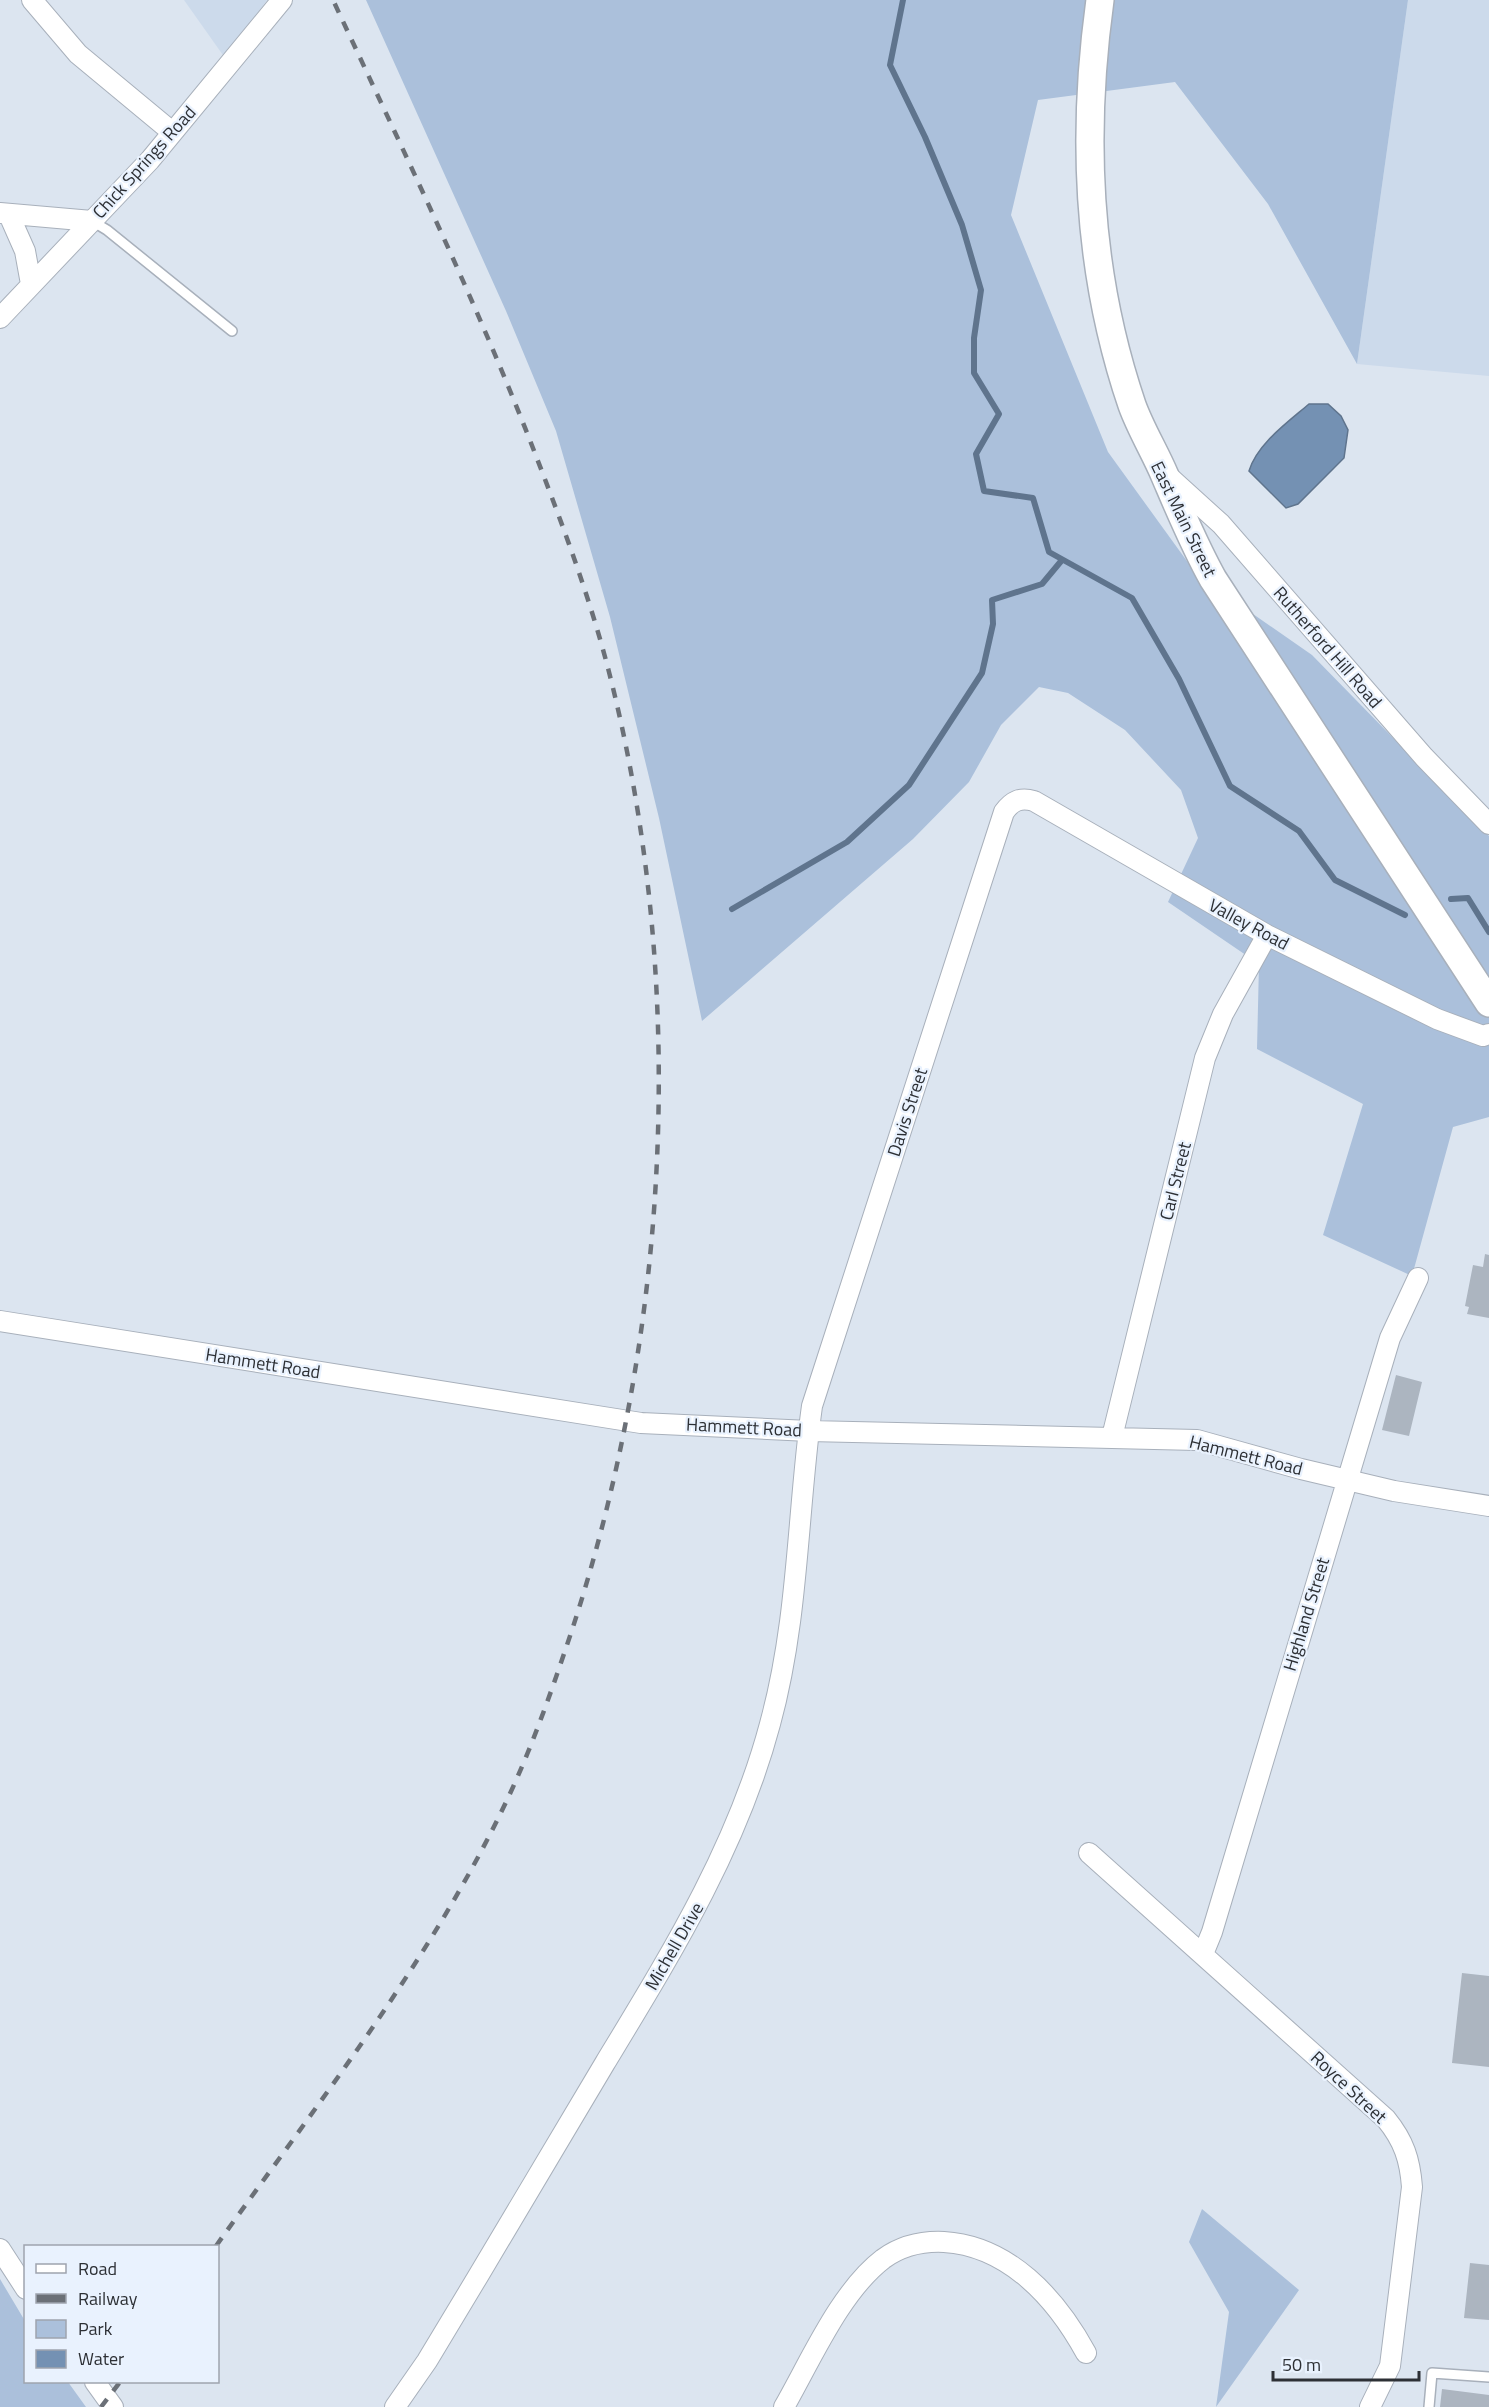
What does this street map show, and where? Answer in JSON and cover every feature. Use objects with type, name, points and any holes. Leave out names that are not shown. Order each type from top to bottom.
[{"type":"street","points":[[32,0],[78,54],[172,132]]},
{"type":"street","name":"Chick Springs Road","points":[[0,318],[172,132],[282,0]]},
{"type":"street","name":"East Main Street","points":[[1100,0],[1092,63],[1088,139],[1090,204],[1098,272],[1113,343],[1132,405],[1147,443],[1163,472],[1189,538],[1213,579],[1489,1004]]},
{"type":"street","points":[[4,214],[92,221]]},
{"type":"street","points":[[4,214],[25,251],[31,284]]},
{"type":"street","name":"Rutherford Hill Road","points":[[1163,472],[1221,524],[1424,757],[1489,825]]},
{"type":"street","name":"Valley Road","points":[[1018,800],[1034,801],[1267,935],[1437,1019],[1483,1036],[1489,1034]]},
{"type":"street","name":"Davis Street","points":[[809,1431],[812,1406],[1004,812],[1009,804],[1018,800]]},
{"type":"street","name":"Carl Street","points":[[1112,1437],[1205,1058],[1223,1014],[1267,935]]},
{"type":"street","name":"Highland Street","points":[[1203,1954],[1216,1920],[1390,1338],[1418,1278]]},
{"type":"street","name":"Hammett Road","points":[[0,1322],[641,1423],[809,1431],[1197,1440],[1394,1491],[1489,1506]]},
{"type":"street","name":"Michell Drive","points":[[395,2407],[427,2361],[672,1952],[714,1873],[741,1813],[770,1724],[784,1669],[795,1597],[809,1431]]},
{"type":"street","name":"Royce Street","points":[[1089,1853],[1386,2120],[1404,2145],[1410,2164],[1412,2187],[1390,2367],[1370,2407]]},
{"type":"street","points":[[784,2407],[853,2291],[884,2258],[918,2243],[956,2243],[980,2249],[1006,2261],[1026,2276],[1059,2310],[1086,2353]]},
{"type":"street","points":[[0,2249],[24,2286]]},
{"type":"street","points":[[96,2383],[113,2407]]},
{"type":"lane","points":[[92,221],[107,230],[232,331]]},
{"type":"lane","points":[[1429,2407],[1432,2373],[1489,2377]]},
{"type":"shaded area","points":[[184,0],[267,0],[225,58]]},
{"type":"shaded area","points":[[1408,0],[1489,0],[1489,376],[1357,364]]},
{"type":"green space","points":[[366,0],[1408,0],[1357,364],[1268,204],[1175,82],[1038,100],[1011,215],[1108,452],[1197,575],[1312,655],[1489,836],[1489,1117],[1453,1127],[1412,1276],[1323,1235],[1363,1104],[1257,1049],[1259,964],[1168,902],[1198,838],[1181,790],[1125,730],[1068,693],[1039,687],[1001,725],[969,782],[913,839],[702,1021],[659,818],[610,617],[556,431],[506,311]]},
{"type":"green space","points":[[1202,2209],[1299,2290],[1216,2407],[1229,2312],[1189,2242]]},
{"type":"green space","points":[[0,2279],[24,2319],[24,2383],[69,2383],[86,2407],[0,2407]]},
{"type":"water","points":[[1309,404],[1328,404],[1341,416],[1348,430],[1344,458],[1298,504],[1286,508],[1249,471],[1266,443]]},
{"type":"building","points":[[1485,1254],[1489,1255],[1489,1318],[1467,1314],[1469,1307],[1465,1306],[1473,1265],[1483,1267]]},
{"type":"building","points":[[1396,1375],[1422,1382],[1409,1436],[1382,1430]]},
{"type":"building","points":[[1462,1973],[1489,1976],[1489,2067],[1452,2063]]},
{"type":"building","points":[[1470,2263],[1489,2265],[1489,2320],[1464,2318]]},
{"type":"building","points":[[1442,2389],[1489,2395],[1489,2407],[1440,2407]]},
{"type":"waterway","points":[[903,0],[890,65],[925,137],[962,225],[981,290],[974,338],[974,373],[999,414],[976,454],[984,491],[1033,498],[1049,552],[1132,598],[1179,679],[1230,786],[1299,831],[1335,880],[1405,915]]},
{"type":"waterway","points":[[732,909],[847,842],[909,785],[982,673],[993,624],[992,600],[1042,584],[1062,560]]},
{"type":"waterway","points":[[1451,899],[1468,898],[1489,932]]},
{"type":"railway","points":[[217,2245],[333,2084],[408,1974],[477,1859],[525,1758],[572,1630],[605,1515],[631,1396],[648,1275],[657,1154],[658,1031],[650,910],[634,790],[601,643],[563,528],[485,331],[333,0]]},
{"type":"railway","points":[[101,2407],[119,2383]]}]
